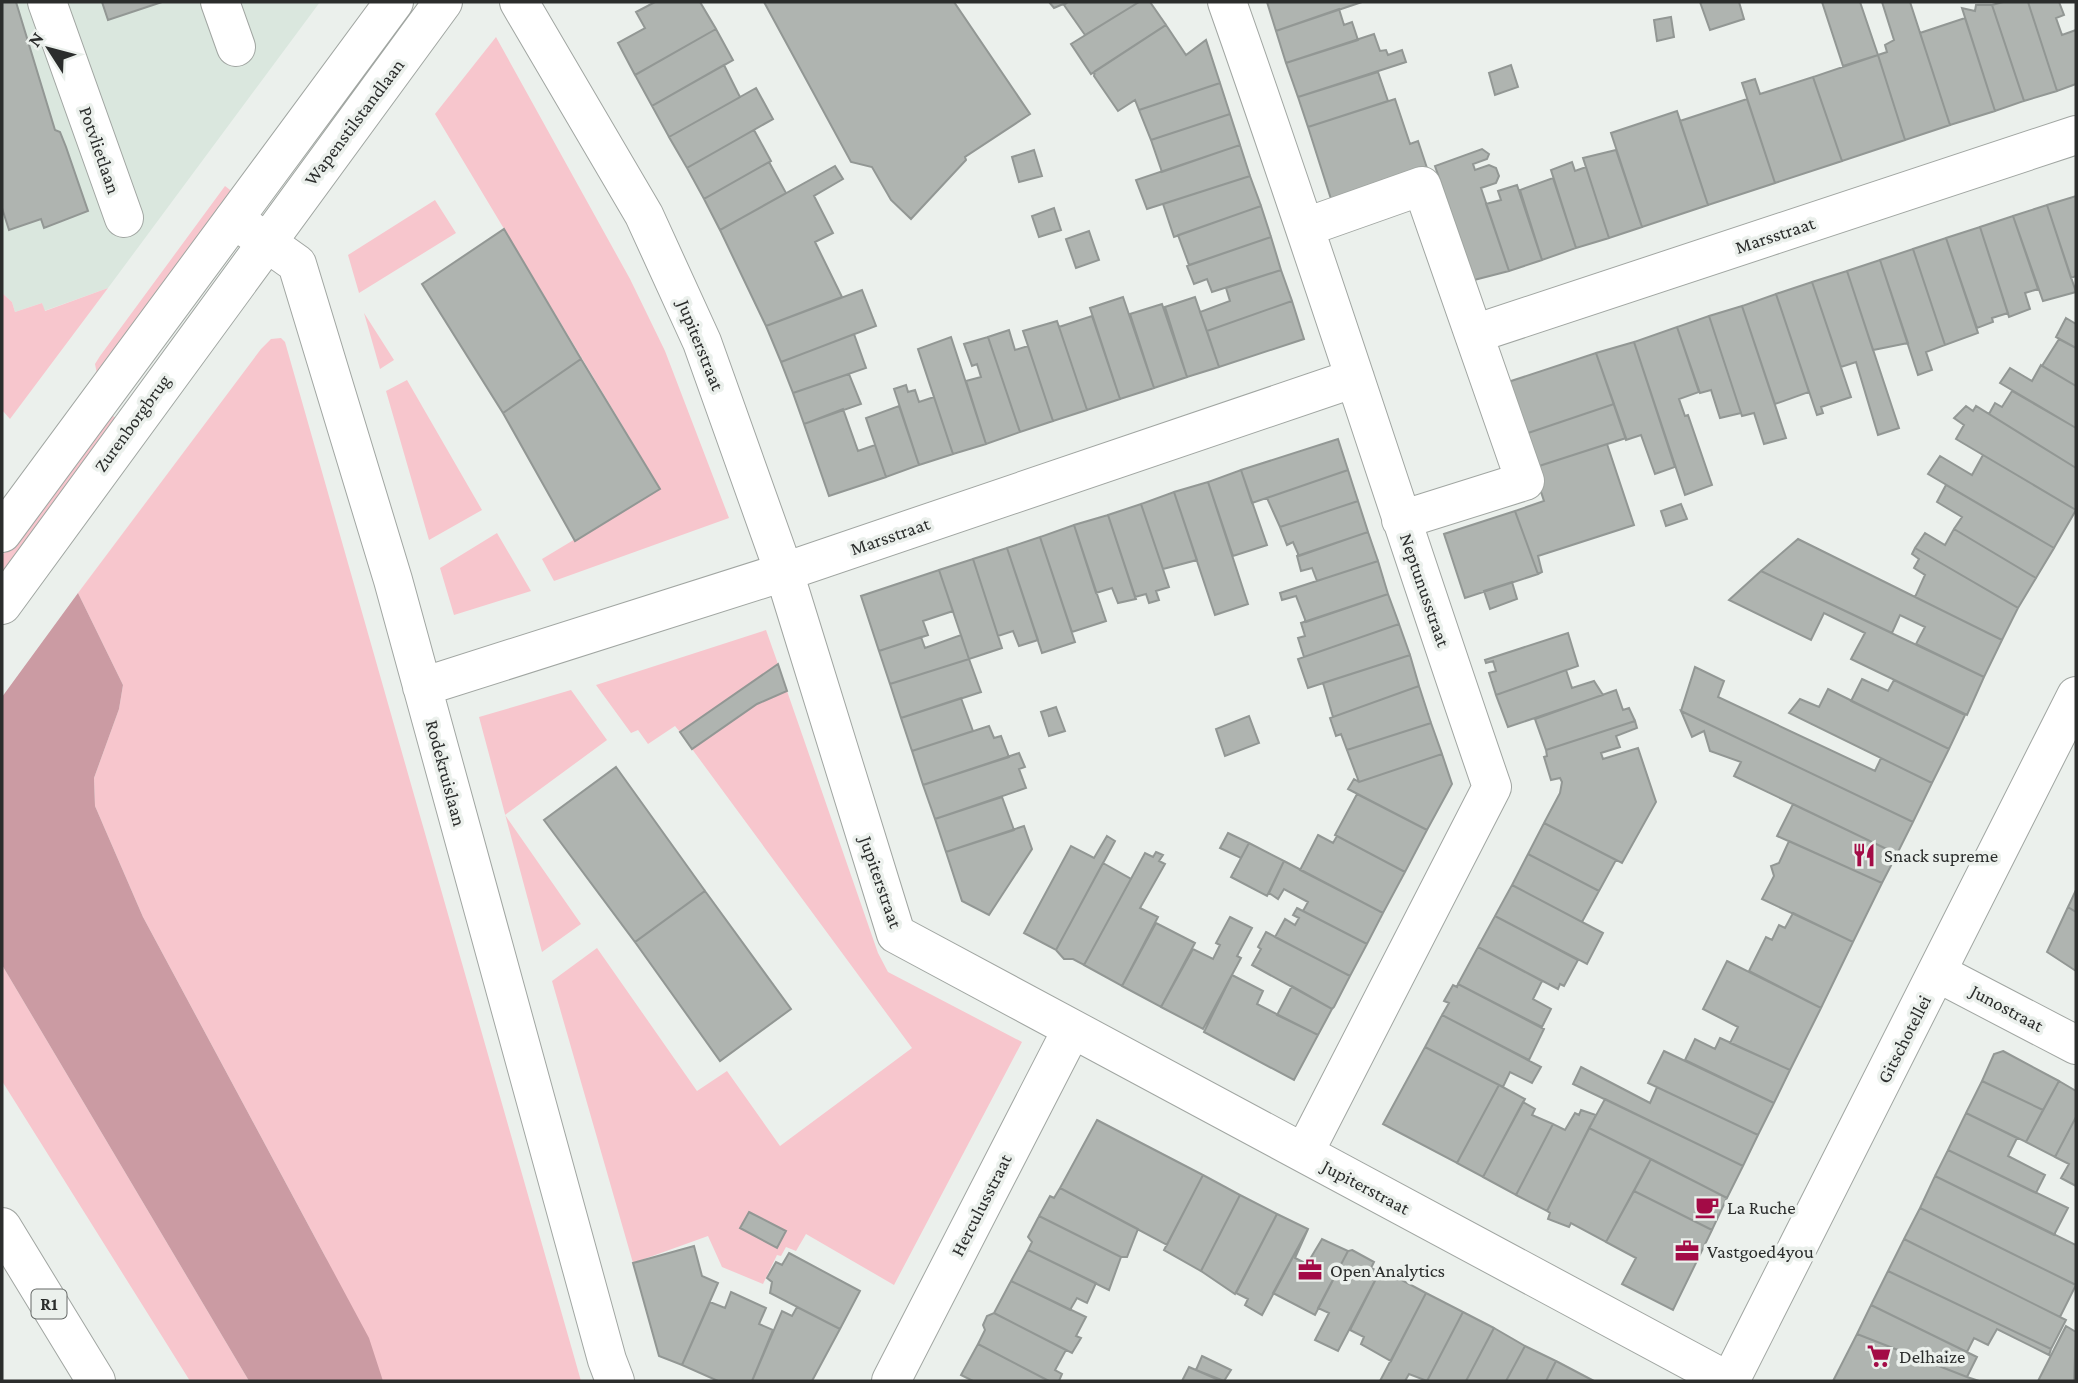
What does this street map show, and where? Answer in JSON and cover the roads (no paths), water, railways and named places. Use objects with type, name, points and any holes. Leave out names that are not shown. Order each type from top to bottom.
[{"type":"main road","name":"Potvlietlaan","points":[[47,2],[124,218]]},
{"type":"main road","points":[[220,2],[236,47]]},
{"type":"main road","name":"Wapenstilstandlaan","points":[[234,219],[394,2]]},
{"type":"main road","name":"Wapenstilstandlaan","points":[[264,242],[443,2]]},
{"type":"main road","name":"Jupiterstraat","points":[[519,2],[644,215],[702,342],[784,572],[895,934],[1729,1381]]},
{"type":"main road","name":"Neptunusstraat","points":[[1227,2],[1306,227],[1401,520],[1492,787],[1304,1153]]},
{"type":"main road","name":"Marsstraat","points":[[1474,334],[2076,135]]},
{"type":"main road","points":[[1306,227],[1422,186],[1525,481],[1401,520]]},
{"type":"main road","name":"Rodekruislaan","points":[[234,219],[297,264],[393,580],[611,1371]]},
{"type":"main road","name":"Zurenborgbrug","points":[[2,533],[234,219]]},
{"type":"main road","name":"Zurenborgbrug","points":[[2,605],[264,242]]},
{"type":"main road","name":"Marsstraat","points":[[422,687],[784,572],[1355,378]]},
{"type":"main road","name":"Gitschotellei","points":[[1729,1381],[2076,696]]},
{"type":"main road","name":"Junostraat","points":[[1938,972],[2076,1045]]},
{"type":"main road","name":"Herculusstraat","points":[[891,1381],[1072,1029]]},
{"type":"main road","name":"R1","points":[[2,1227],[96,1381]]},
{"type":"place","name":"Snack supreme","points":[[1864,855]]},
{"type":"place","name":"La Ruche","points":[[1707,1207]]},
{"type":"place","name":"Vastgoed4you","points":[[1687,1251]]},
{"type":"place","name":"Open Analytics","points":[[1310,1270]]},
{"type":"place","name":"Delhaize","points":[[1879,1356]]}]
